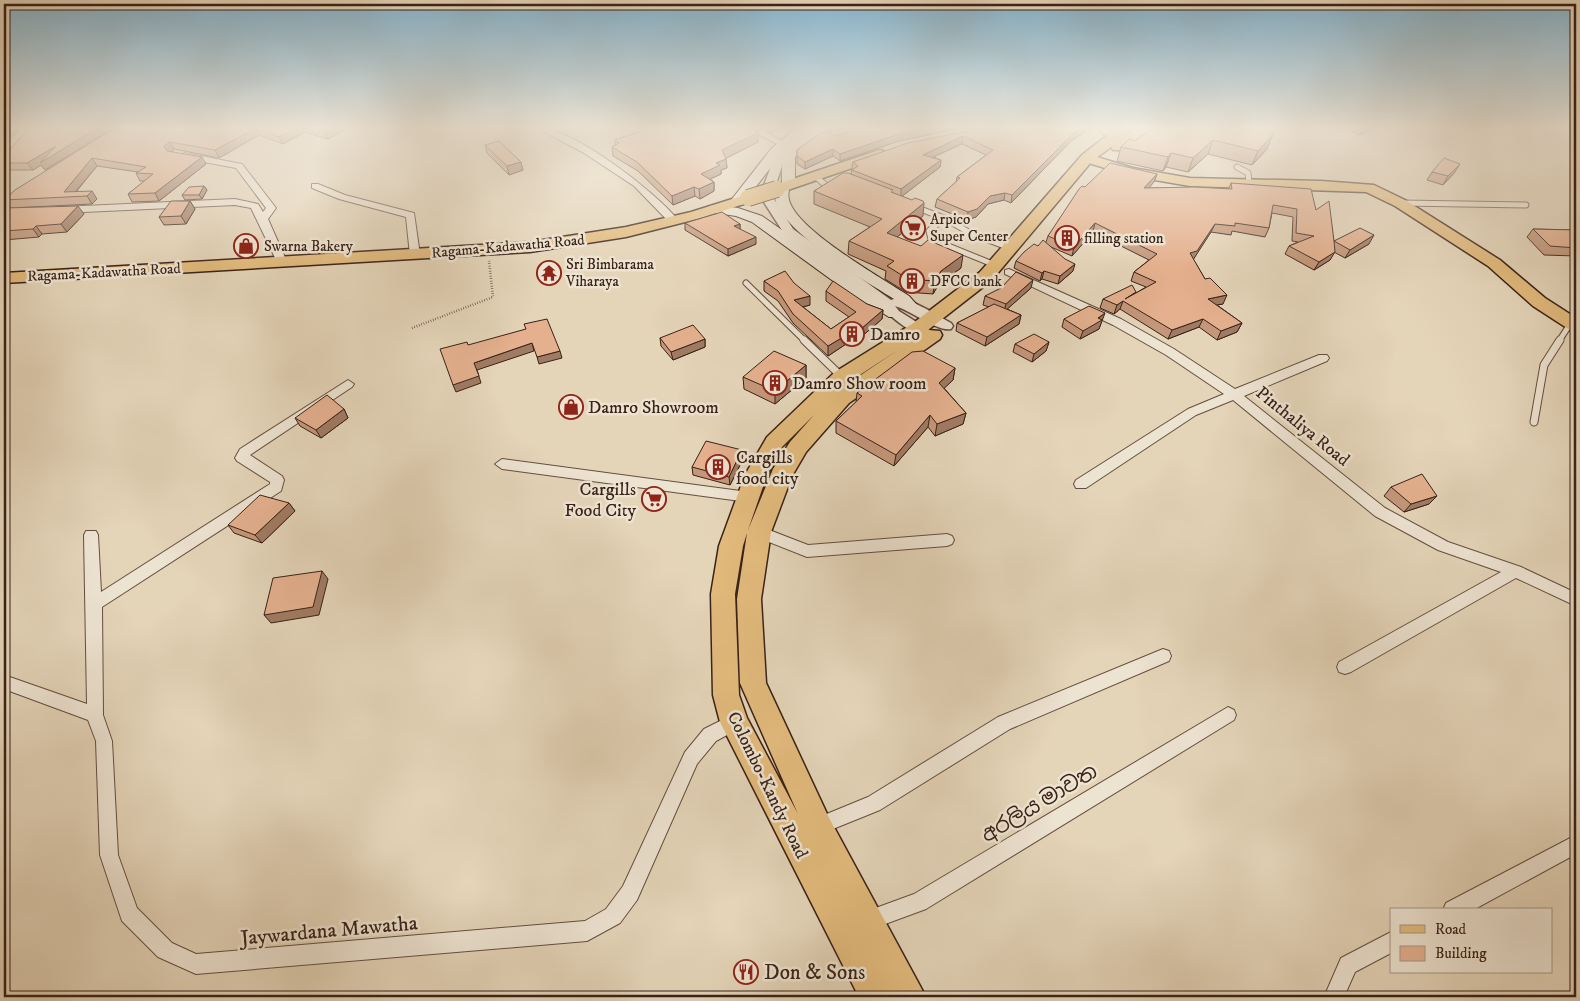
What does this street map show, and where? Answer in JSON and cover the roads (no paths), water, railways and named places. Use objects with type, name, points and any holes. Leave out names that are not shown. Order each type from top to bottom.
[{"type":"highway","name":"Colombo-Kandy Road","points":[[877,997],[734,722],[726,695],[723,594],[731,546],[756,475],[774,442],[842,377],[928,323],[988,293],[1002,269],[1011,248],[1081,174]]},
{"type":"highway","name":"Colombo-Kandy Road","points":[[1002,269],[1082,174]]},
{"type":"highway","name":"Colombo-Kandy Road","points":[[909,997],[818,826],[753,683],[749,599],[760,532],[781,475],[798,447],[842,398],[928,323]]},
{"type":"main road","points":[[743,200],[760,174]]},
{"type":"main road","points":[[786,174],[781,198],[785,208],[812,238],[904,300],[928,323]]},
{"type":"main road","name":"Ragama-Kadawatha Road","points":[[4,278],[415,255],[570,242],[674,220],[715,209],[822,174]]},
{"type":"main road","points":[[1142,174],[1190,182],[1368,188],[1400,203],[1494,263],[1539,302],[1574,322]]},
{"type":"main road","points":[[715,209],[738,212],[757,219],[856,290],[894,314]]},
{"type":"street","points":[[245,174],[271,208],[264,219]]},
{"type":"street","points":[[621,174],[637,184],[674,220]]},
{"type":"street","points":[[773,174],[766,196],[790,232],[885,302],[894,314],[928,323]]},
{"type":"street","points":[[315,186],[342,197],[410,215],[415,255]]},
{"type":"street","points":[[50,210],[235,202],[255,206],[264,219],[282,262]]},
{"type":"street","points":[[778,215],[806,240],[850,272],[928,323]]},
{"type":"street","name":"Pinthaliya Road","points":[[1002,269],[1117,322],[1170,352],[1236,396],[1380,512],[1444,546],[1516,571],[1576,600]]},
{"type":"street","points":[[1081,484],[1192,412],[1236,396],[1323,358]]},
{"type":"street","points":[[94,604],[276,487],[277,480],[242,458],[245,452],[348,384]]},
{"type":"street","points":[[502,464],[748,497]]},
{"type":"street","points":[[760,532],[807,551],[947,540]]},
{"type":"street","name":"Jaywardana Mawatha","points":[[91,535],[95,714],[104,741],[109,855],[129,914],[166,950],[196,964],[587,931],[612,916],[630,893],[691,758],[710,735],[734,722]]},
{"type":"street","points":[[1346,667],[1516,571]]},
{"type":"street","points":[[818,826],[874,804],[1004,723],[1163,656]]},
{"type":"street","points":[[4,682],[95,714]]},
{"type":"street","name":"අරලිය මාවත","points":[[869,920],[919,902],[1228,715]]},
{"type":"street","points":[[1457,908],[1576,844]]},
{"type":"street","points":[[1334,997],[1348,965],[1390,943]]},
{"type":"lane","points":[[1248,174],[1249,183]]},
{"type":"lane","points":[[815,176],[829,188]]},
{"type":"lane","points":[[821,194],[835,184]]},
{"type":"lane","points":[[1400,203],[1526,205]]},
{"type":"lane","points":[[909,205],[944,218],[972,234],[1011,248]]},
{"type":"lane","points":[[944,218],[929,231],[931,239],[1002,269]]},
{"type":"lane","points":[[746,283],[842,377]]},
{"type":"lane","points":[[1534,422],[1544,365],[1574,322]]},
{"type":"place","name":"Arpico Super Center","points":[[913,228]]},
{"type":"place","name":"filling station","points":[[1067,238]]},
{"type":"place","name":"Swarna Bakery","points":[[246,246]]},
{"type":"place","name":"Sri Bimbarama Viharaya","points":[[549,273]]},
{"type":"place","name":"DFCC bank","points":[[912,281]]},
{"type":"place","name":"Damro","points":[[852,334]]},
{"type":"place","name":"Damro Show room","points":[[775,383]]},
{"type":"place","name":"Damro Showroom","points":[[571,407]]},
{"type":"place","name":"Cargills food city","points":[[718,467]]},
{"type":"place","name":"Cargills Food City","points":[[654,499]]},
{"type":"place","name":"Don & Sons","points":[[746,972]]}]
